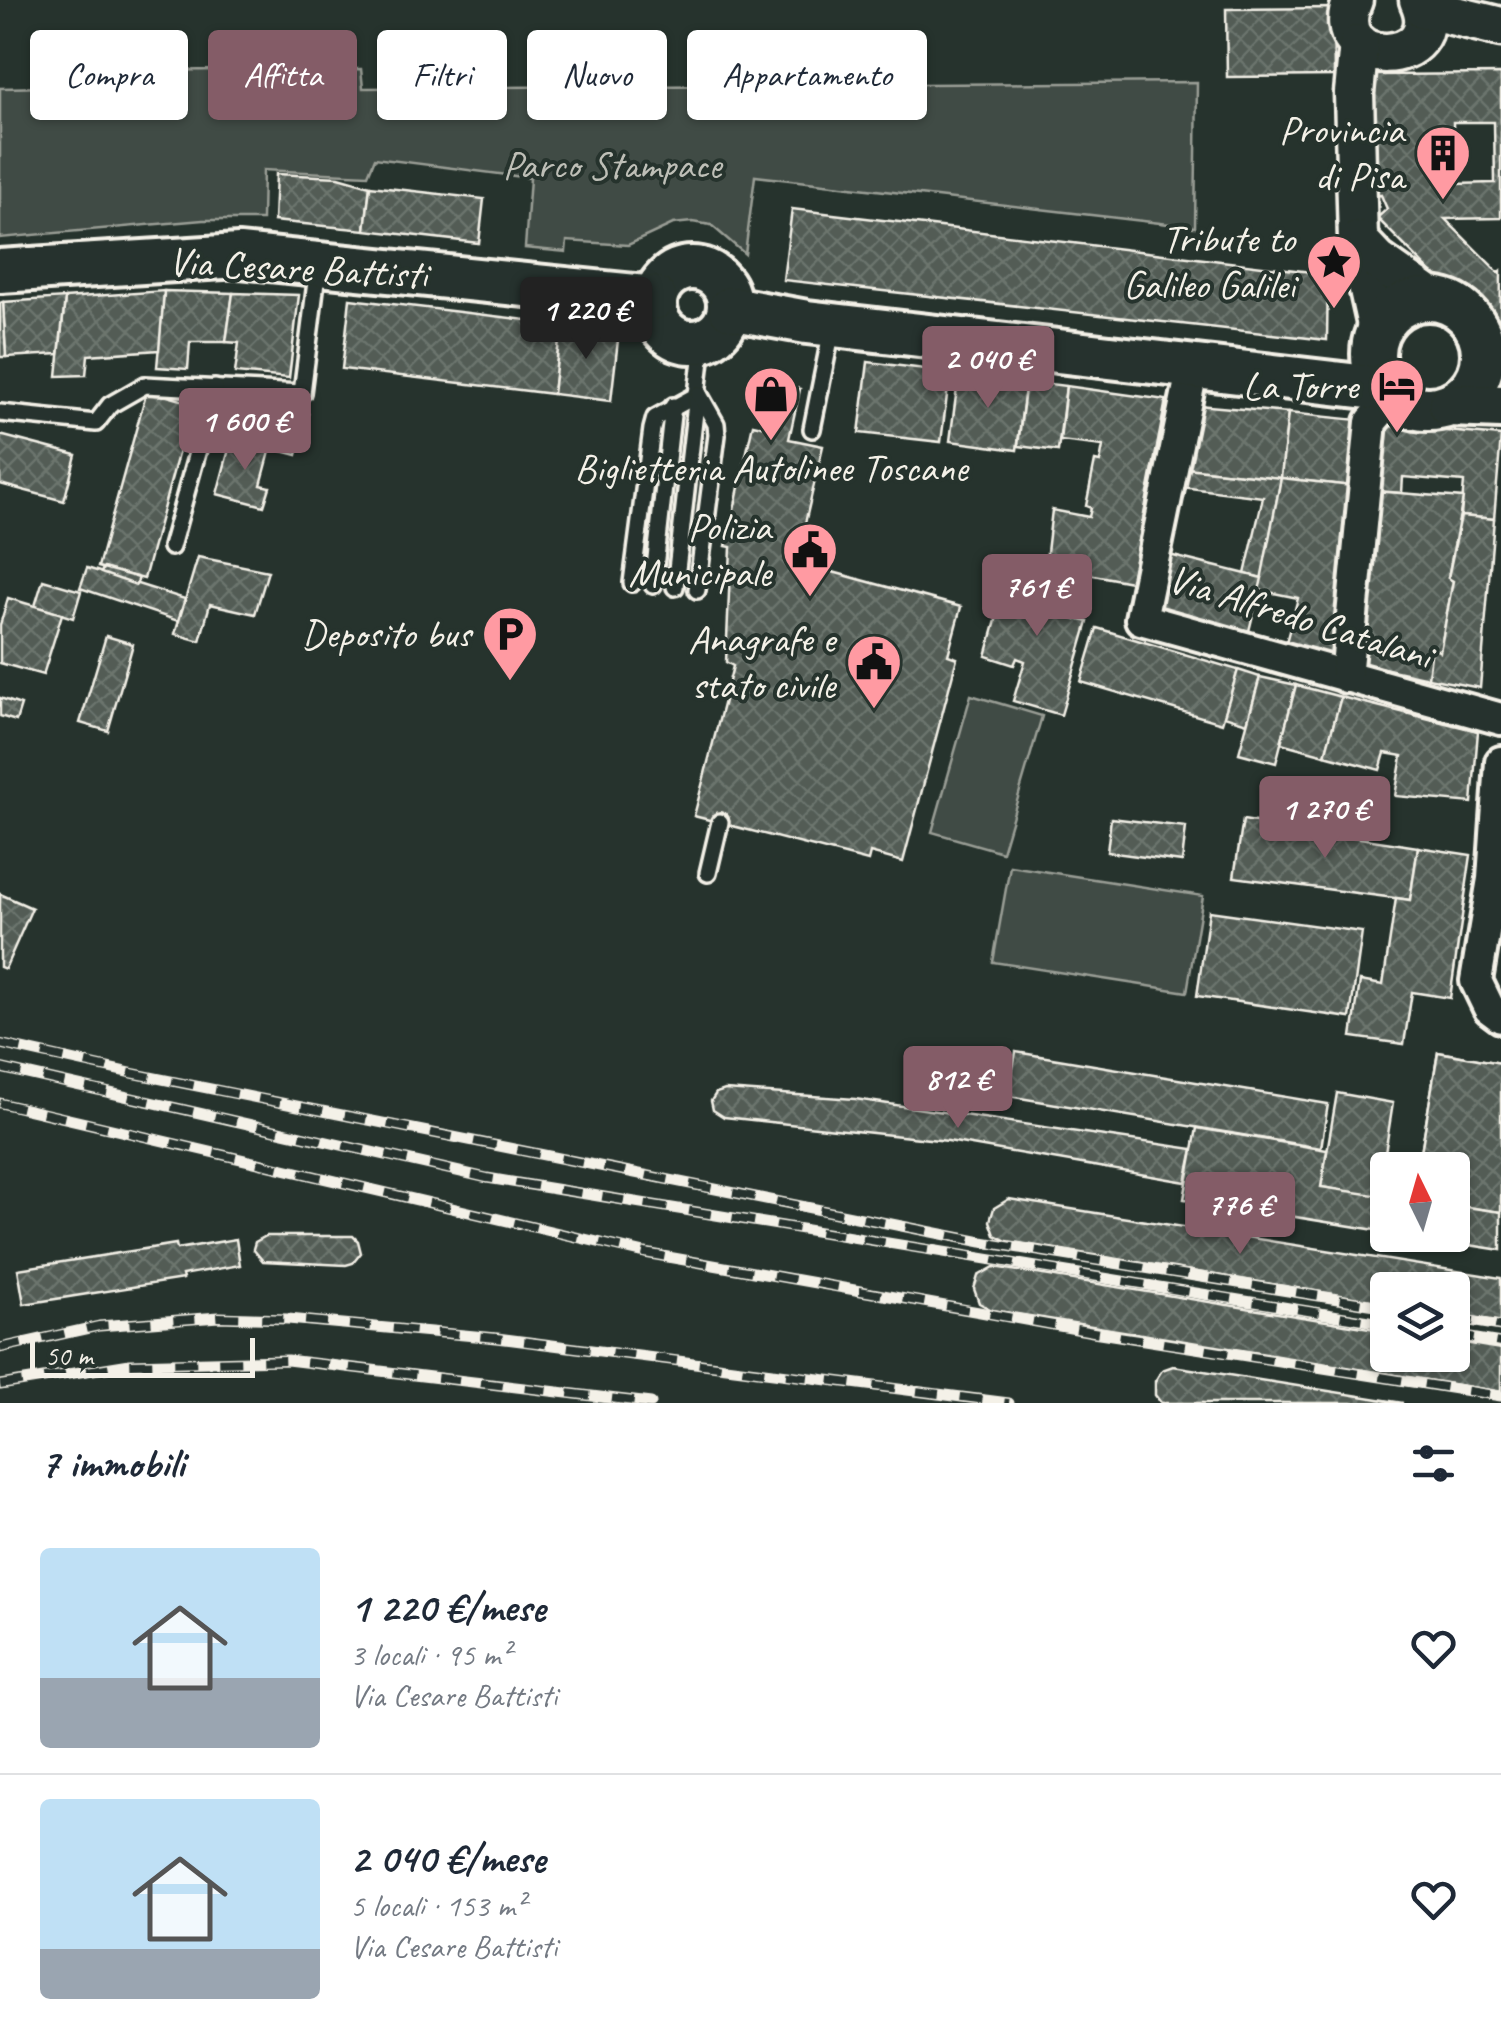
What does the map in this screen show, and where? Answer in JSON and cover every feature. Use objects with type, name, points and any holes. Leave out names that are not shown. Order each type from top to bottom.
[{"type":"main road","name":"Via Cesare Battisti","points":[[0,272],[201,256],[318,262],[655,298]]},
{"type":"main road","points":[[702,268],[722,282],[730,308],[722,328],[703,342],[677,339],[659,322],[655,298],[667,277],[702,268]]},
{"type":"main road","points":[[1382,366],[1400,306],[1432,299],[1449,303],[1474,322],[1492,358],[1475,384],[1450,405]]},
{"type":"main road","points":[[730,308],[833,325],[1302,378],[1382,366]]},
{"type":"main road","points":[[1382,366],[1420,409],[1450,405],[1501,407]]},
{"type":"street","points":[[1346,676],[1371,422],[1382,366],[1358,240],[1354,93],[1359,44],[1348,21],[1353,0]]},
{"type":"street","points":[[1359,44],[1386,55],[1408,48],[1421,32],[1421,4],[1501,27]]},
{"type":"street","points":[[1358,240],[1378,261],[1432,299]]},
{"type":"street","name":"Via Alfredo Catalani","points":[[1193,366],[1140,619],[1501,719]]},
{"type":"street","points":[[1501,762],[1497,879],[1476,982],[1489,1008],[1501,1018]]},
{"type":"lane","points":[[0,413],[96,423],[110,405],[146,385],[302,393],[318,262]]},
{"type":"lane","points":[[812,429],[833,325]]},
{"type":"lane","points":[[675,588],[703,342]]},
{"type":"lane","points":[[171,547],[215,388]]},
{"type":"lane","points":[[632,583],[652,428],[656,418],[672,406],[699,394]]},
{"type":"lane","points":[[698,590],[717,436],[716,424],[699,394]]},
{"type":"lane","points":[[653,585],[672,406]]},
{"type":"lane","points":[[708,873],[720,822]]},
{"type":"green space","name":"Parco Stampace","points":[[357,69],[361,69],[363,88],[377,88],[377,120],[507,120],[507,87],[527,87],[527,120],[667,120],[667,86],[687,86],[687,120],[927,120],[927,84],[1197,82],[1195,227],[755,176],[745,254],[711,225],[692,222],[673,224],[628,245],[567,241],[566,252],[525,248],[530,178],[375,158],[368,175],[263,170],[262,220],[203,220],[0,238],[0,88],[30,87],[30,120],[188,120],[188,70],[208,70],[208,120],[357,120]]},
{"type":"green space","points":[[971,695],[1042,716],[1002,852],[932,832]]},
{"type":"green space","points":[[1010,866],[1203,896],[1187,992],[993,962]]},
{"type":"building","points":[[1333,8],[1334,76],[1227,77],[1226,9]]},
{"type":"building","name":"Provincia di Pisa","points":[[1501,74],[1501,218],[1445,219],[1501,271],[1500,342],[1377,218],[1387,209],[1381,195],[1376,196],[1374,75]],"holes":[[[1453,122],[1494,122],[1495,183],[1454,184]]]},
{"type":"building","points":[[276,174],[339,177],[370,186],[365,230],[274,221]]},
{"type":"building","points":[[370,186],[484,199],[479,243],[365,230]]},
{"type":"building","points":[[792,209],[1328,274],[1327,340],[783,280]]},
{"type":"building","points":[[164,291],[233,293],[226,342],[190,342],[188,369],[157,367]]},
{"type":"building","points":[[164,291],[159,350],[88,355],[86,375],[57,376],[65,298]]},
{"type":"building","points":[[233,293],[299,295],[289,378],[235,373],[239,343],[226,342]]},
{"type":"building","points":[[65,298],[59,354],[6,357],[3,302]]},
{"type":"building","points":[[350,299],[561,324],[553,394],[342,369]]},
{"type":"building","points":[[3,302],[6,357],[0,357],[0,303]]},
{"type":"building","points":[[561,324],[619,331],[611,401],[553,394]]},
{"type":"building","points":[[868,362],[950,372],[941,442],[859,433]]},
{"type":"building","points":[[959,373],[1026,381],[1017,450],[950,441]]},
{"type":"building","points":[[1026,381],[1066,386],[1058,451],[1018,446]]},
{"type":"building","points":[[774,386],[800,389],[789,439],[823,446],[796,562],[961,607],[948,655],[957,658],[903,862],[870,853],[868,861],[694,816],[733,666],[726,662],[731,547],[726,546],[753,424],[762,426]]},
{"type":"building","points":[[1066,386],[1166,400],[1131,582],[1045,569],[1052,510],[1089,517],[1091,508],[1086,506],[1095,461],[1100,462],[1103,446],[1060,441]]},
{"type":"building","points":[[147,390],[192,403],[144,579],[98,567]]},
{"type":"building","points":[[243,398],[308,414],[297,455],[232,438]]},
{"type":"building","points":[[1197,405],[1288,413],[1281,478],[1185,468]]},
{"type":"building","points":[[1288,413],[1358,420],[1352,486],[1281,478]]},
{"type":"building","points":[[1381,425],[1501,436],[1494,519],[1461,516],[1464,482],[1403,477],[1402,493],[1374,491]]},
{"type":"building","points":[[0,435],[76,455],[64,501],[0,484]]},
{"type":"building","points":[[232,438],[271,448],[261,485],[270,487],[264,506],[217,494]]},
{"type":"building","points":[[1185,468],[1281,478],[1262,578],[1245,574],[1263,497],[1181,487]]},
{"type":"building","points":[[1281,478],[1352,486],[1337,659],[1285,646],[1298,598],[1259,590]]},
{"type":"building","points":[[1374,491],[1463,498],[1448,578],[1453,581],[1440,652],[1432,647],[1428,678],[1360,663]]},
{"type":"building","points":[[1461,516],[1494,519],[1480,688],[1428,678],[1432,647],[1440,652],[1453,581],[1448,578]]},
{"type":"building","points":[[1165,554],[1262,578],[1248,635],[1151,611]]},
{"type":"building","points":[[198,557],[268,571],[255,614],[210,604],[200,641],[175,634]]},
{"type":"building","points":[[1011,567],[1060,572],[1049,612],[1088,622],[1061,715],[1013,701],[1025,661],[1017,658],[1014,665],[986,656]]},
{"type":"building","points":[[87,568],[185,599],[178,621],[80,588]]},
{"type":"building","points":[[103,568],[139,578],[136,585],[101,573]]},
{"type":"building","points":[[43,580],[81,591],[73,618],[35,606]]},
{"type":"building","points":[[8,598],[62,614],[43,675],[0,663],[0,625]]},
{"type":"building","points":[[1097,628],[1238,670],[1222,723],[1081,682]]},
{"type":"building","points":[[106,636],[133,644],[108,731],[80,723]]},
{"type":"building","points":[[1238,670],[1260,677],[1247,723],[1224,716]]},
{"type":"building","points":[[1260,677],[1296,685],[1276,763],[1239,753]]},
{"type":"building","points":[[1296,685],[1341,697],[1325,755],[1281,743]]},
{"type":"building","points":[[1341,697],[1478,731],[1472,803],[1395,796],[1402,756],[1385,753],[1380,770],[1325,755]]},
{"type":"building","points":[[0,698],[21,705],[16,721],[0,716]]},
{"type":"building","points":[[1111,818],[1186,827],[1182,862],[1107,852]]},
{"type":"building","points":[[1243,820],[1418,847],[1410,900],[1234,877]]},
{"type":"building","points":[[1418,847],[1471,855],[1450,998],[1412,992],[1404,1044],[1352,1037],[1360,981],[1383,985],[1396,898],[1410,900]]},
{"type":"building","points":[[0,894],[32,908],[5,969],[0,967]]},
{"type":"building","points":[[1209,911],[1362,932],[1350,1018],[1197,996]]},
{"type":"building","points":[[1016,1052],[1328,1104],[1321,1148],[1008,1096]]},
{"type":"building","points":[[1438,1052],[1501,1063],[1501,1212],[1470,1208],[1470,1152],[1421,1152]]},
{"type":"building","points":[[1438,1052],[1501,1063],[1501,1212],[1470,1208],[1470,1152],[1421,1152]]},
{"type":"building","points":[[725,1090],[855,1099],[1193,1149],[1186,1182],[948,1141],[724,1117],[713,1110],[711,1101],[716,1093]]},
{"type":"building","points":[[1337,1093],[1393,1103],[1385,1152],[1370,1152],[1370,1196],[1321,1187]]},
{"type":"building","points":[[1197,1128],[1327,1150],[1321,1187],[1370,1194],[1370,1229],[1184,1199]]},
{"type":"building","points":[[1009,1199],[1464,1272],[1370,1272],[1370,1300],[1007,1241],[995,1235],[990,1221],[994,1208]]},
{"type":"building","points":[[1470,1208],[1501,1212],[1501,1250],[1470,1245]]},
{"type":"building","points":[[266,1236],[353,1236],[361,1253],[346,1265],[263,1261],[253,1249],[255,1242]]},
{"type":"building","points":[[236,1239],[240,1265],[182,1275],[183,1279],[24,1304],[18,1269],[176,1244],[177,1249]]},
{"type":"building","points":[[994,1267],[1370,1328],[1370,1371],[992,1310],[979,1303],[974,1289],[978,1276]]},
{"type":"building","points":[[1470,1273],[1501,1278],[1501,1322],[1470,1317]]},
{"type":"building","points":[[1470,1344],[1501,1349],[1501,1392],[1377,1372],[1470,1372]]},
{"type":"building","points":[[1173,1366],[1403,1403],[1161,1403],[1155,1395],[1155,1381],[1162,1370]]},
{"type":"railway","points":[[0,1044],[982,1242],[1370,1304]]},
{"type":"railway","points":[[0,1068],[487,1178],[1370,1321]]},
{"type":"railway","points":[[0,1103],[645,1253],[1093,1332],[1501,1396]]},
{"type":"railway","points":[[0,1348],[99,1326],[219,1317],[288,1319],[497,1338],[1009,1403]]},
{"type":"railway","points":[[1470,1321],[1501,1326]]},
{"type":"railway","points":[[1470,1338],[1501,1343]]},
{"type":"railway","points":[[0,1385],[130,1364],[287,1360],[651,1403]]},
{"type":"place","name":"Provincia di Pisa","points":[[1443,202]]},
{"type":"place","name":"Tribute to Galileo Galilei","points":[[1334,311]]},
{"type":"place","name":"La Torre","points":[[1397,435]]},
{"type":"place","name":"Biglietteria Autolinee Toscane","points":[[771,443]]},
{"type":"place","name":"Polizia Municipale","points":[[810,599]]},
{"type":"place","name":"Deposito bus","points":[[510,683]]},
{"type":"place","name":"Anagrafe e stato civile","points":[[874,711]]}]
